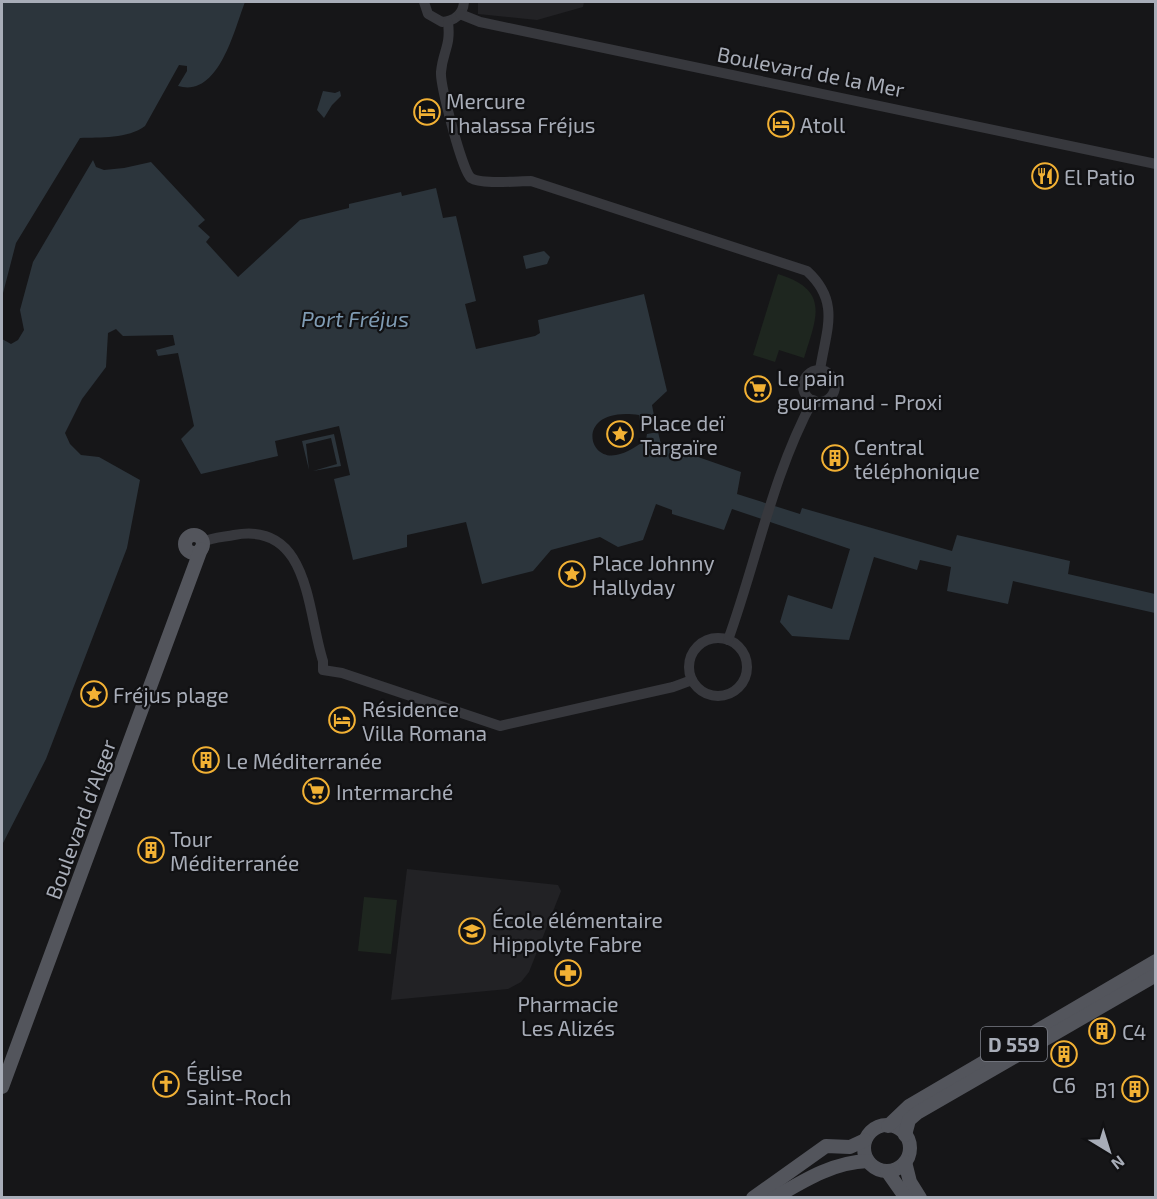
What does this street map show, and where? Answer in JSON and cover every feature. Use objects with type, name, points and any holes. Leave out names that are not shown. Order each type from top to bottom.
[{"type":"main road","name":"Boulevard d'Alger","points":[[2,1087],[196,565],[194,556],[198,548]]},
{"type":"main road","name":"D 559","points":[[888,1125],[909,1106],[1155,961]]},
{"type":"main road","name":"D 559","points":[[905,1135],[909,1120],[917,1113],[1155,975]]},
{"type":"main road","points":[[753,1197],[770,1188],[811,1155],[833,1144],[850,1147],[865,1140],[874,1129],[888,1125],[905,1135],[910,1151],[905,1162],[897,1169],[886,1172],[876,1169],[868,1161],[864,1151],[865,1140]]},
{"type":"main road","points":[[774,1197],[803,1180],[841,1165],[868,1161]]},
{"type":"main road","points":[[905,1162],[910,1182],[920,1197]]},
{"type":"main road","points":[[886,1172],[906,1197]]},
{"type":"street","points":[[424,2],[432,18],[448,22],[460,14],[464,2]]},
{"type":"street","name":"Boulevard de la Mer","points":[[460,14],[480,22],[1155,164]]},
{"type":"street","points":[[448,22],[450,41],[441,73],[462,165],[467,174],[485,182],[531,182],[807,271],[826,293],[829,306],[820,370]]},
{"type":"street","points":[[820,370],[826,371],[834,380],[834,391],[824,401],[813,400],[805,391],[804,382],[810,374],[820,370]]},
{"type":"street","points":[[728,640],[774,491],[790,446],[813,400]]},
{"type":"street","points":[[198,548],[249,533],[269,536],[280,543],[295,561],[302,575],[323,666],[500,726],[673,687],[692,680]]},
{"type":"street","points":[[717,638],[728,640],[736,644],[746,659],[746,677],[740,687],[731,693],[720,696],[709,695],[699,689],[692,680],[689,669],[691,658],[696,648],[706,641],[717,638]]},
{"type":"shaded area","points":[[478,2],[584,2],[583,7],[537,20],[478,14]]},
{"type":"shaded area","points":[[778,274],[795,280],[806,288],[813,297],[815,317],[804,358],[779,350],[775,362],[753,355]]},
{"type":"shaded area","name":"École élémentaire Hippolyte Fabre","points":[[407,869],[558,885],[561,891],[529,972],[521,982],[508,989],[391,1000]]},
{"type":"shaded area","points":[[364,897],[397,900],[391,954],[358,951]]},
{"type":"water","points":[[2,2],[245,2],[223,59],[204,82],[192,87],[178,86],[187,71],[187,66],[179,65],[145,126],[122,135],[80,138],[16,243],[2,297]]},
{"type":"water","points":[[323,91],[335,93],[340,91],[341,96],[324,118],[317,110]]},
{"type":"water","name":"Port Fréjus","points":[[93,160],[96,167],[104,170],[151,162],[205,220],[198,226],[210,237],[206,242],[238,277],[300,220],[349,208],[349,204],[401,192],[402,196],[436,188],[443,218],[456,216],[476,301],[465,304],[476,349],[535,336],[540,333],[538,320],[644,294],[667,391],[652,405],[655,421],[640,421],[639,415],[619,414],[605,418],[596,425],[593,443],[606,455],[624,453],[646,440],[647,434],[658,432],[661,444],[741,472],[737,494],[800,514],[802,508],[952,551],[957,535],[1070,561],[1068,574],[1155,594],[1155,613],[1013,581],[1008,604],[947,591],[951,567],[920,560],[917,570],[874,557],[849,640],[792,636],[780,622],[788,595],[832,609],[850,549],[732,509],[724,530],[672,514],[672,510],[656,504],[643,540],[618,547],[600,537],[551,550],[533,571],[482,584],[466,522],[407,535],[407,547],[353,560],[334,479],[350,475],[339,426],[275,441],[278,456],[201,474],[181,439],[194,426],[178,353],[158,356],[156,350],[175,345],[173,335],[123,336],[116,329],[108,333],[106,367],[82,399],[65,433],[70,444],[81,455],[99,457],[140,480],[127,548],[46,759],[2,845],[2,339],[11,344],[18,340],[24,330],[20,310],[33,262]]},
{"type":"water","points":[[544,251],[550,257],[547,264],[526,269],[523,256]]},
{"type":"water","points":[[334,434],[341,466],[313,471],[337,464],[331,438],[306,444],[309,470],[302,441]]},
{"type":"place","name":"Mercure Thalassa Fréjus","points":[[427,112]]},
{"type":"place","name":"Atoll","points":[[781,124]]},
{"type":"place","name":"El Patio","points":[[1045,176]]},
{"type":"place","name":"Le pain gourmand - Proxi","points":[[758,389]]},
{"type":"place","name":"Place deï Targaïre","points":[[620,434]]},
{"type":"place","name":"Central téléphonique","points":[[835,458]]},
{"type":"place","name":"Place Johnny Hallyday","points":[[572,574]]},
{"type":"place","name":"Fréjus plage","points":[[94,694]]},
{"type":"place","name":"Résidence Villa Romana","points":[[342,720]]},
{"type":"place","name":"Le Méditerranée","points":[[206,760]]},
{"type":"place","name":"Intermarché","points":[[316,791]]},
{"type":"place","name":"Tour Méditerranée","points":[[151,850]]},
{"type":"place","name":"École élémentaire Hippolyte Fabre","points":[[472,931]]},
{"type":"place","name":"Pharmacie Les Alizés","points":[[568,973]]},
{"type":"place","name":"C4","points":[[1102,1031]]},
{"type":"place","name":"C6","points":[[1064,1054]]},
{"type":"place","name":"Église Saint-Roch","points":[[166,1084]]},
{"type":"place","name":"B1","points":[[1135,1089]]}]
